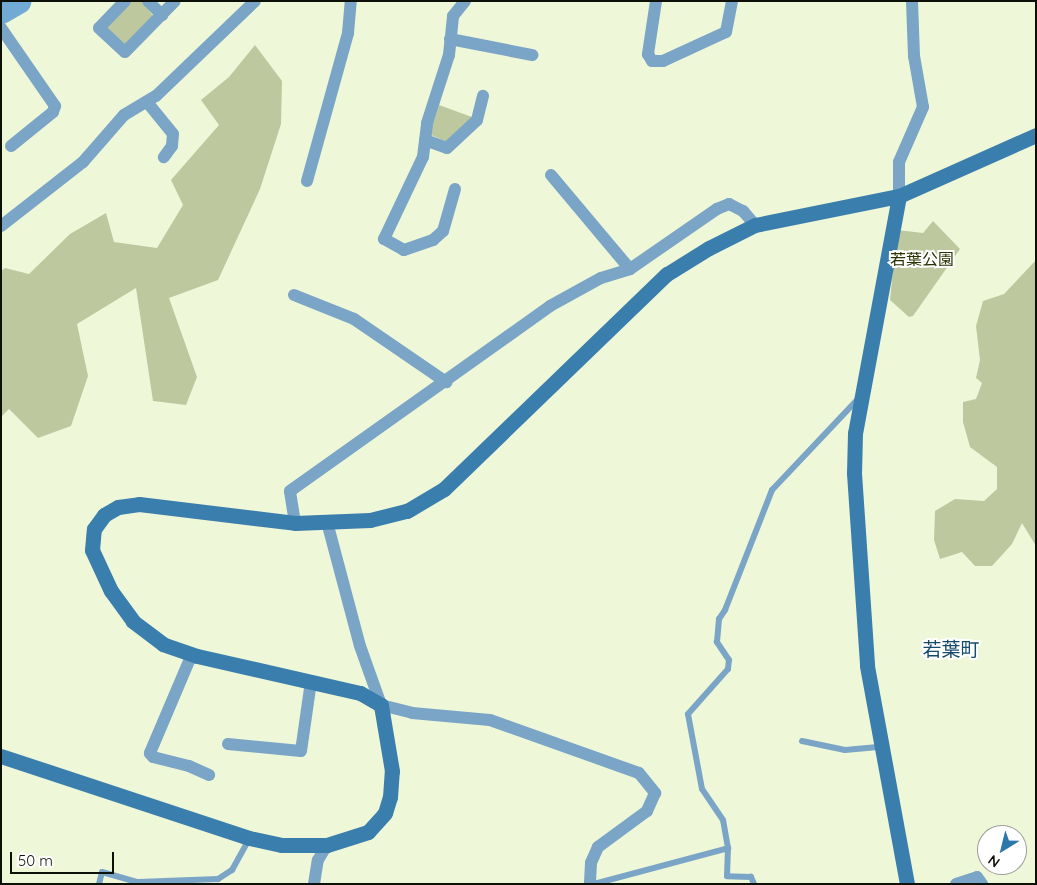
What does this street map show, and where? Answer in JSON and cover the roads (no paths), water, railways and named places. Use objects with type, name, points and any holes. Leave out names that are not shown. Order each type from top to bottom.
[{"type":"street","points":[[125,1],[99,28],[125,52],[176,1]]},
{"type":"street","points":[[148,1],[162,15]]},
{"type":"street","points":[[1,226],[82,162],[124,115],[147,102],[255,1]]},
{"type":"street","points":[[307,182],[348,33],[351,1]]},
{"type":"street","points":[[455,189],[443,231],[433,240],[404,250],[384,239],[423,157],[434,99],[449,55],[453,16],[465,1]]},
{"type":"street","points":[[656,1],[648,43],[648,54],[652,61],[664,61],[726,32],[732,1]]},
{"type":"street","points":[[907,884],[867,666],[854,473],[855,433],[899,196],[899,162],[923,107],[914,56],[912,1]]},
{"type":"street","points":[[1,28],[54,106],[53,112],[11,146]]},
{"type":"street","points":[[450,39],[532,56]]},
{"type":"street","points":[[425,140],[447,148],[477,120],[483,96]]},
{"type":"street","points":[[147,102],[172,134],[172,146],[164,157]]},
{"type":"street","points":[[590,884],[591,863],[598,846],[647,811],[655,793],[639,773],[490,720],[412,713],[381,705],[360,693],[192,654],[163,644],[140,627],[111,591],[92,550],[94,529],[104,516],[118,507],[139,504],[295,522],[370,520],[407,511],[444,489],[667,274],[755,225],[899,196],[1036,134]]},
{"type":"street","points":[[551,175],[630,269]]},
{"type":"street","points":[[295,522],[290,491],[446,382],[550,306],[601,278],[630,269],[717,209],[729,204],[743,211],[755,225]]},
{"type":"street","points":[[294,295],[354,319],[446,382]]},
{"type":"street","points":[[1,756],[249,838],[282,845],[327,845],[368,832],[385,813],[390,797],[392,771],[381,705],[360,646],[327,522]]},
{"type":"street","points":[[192,654],[150,753],[153,757],[189,766],[209,776]]},
{"type":"street","points":[[228,744],[301,752],[311,682]]},
{"type":"street","points":[[314,884],[318,860],[327,845]]},
{"type":"street","points":[[956,884],[977,877],[982,884]]},
{"type":"lane","points":[[754,884],[751,878],[727,876],[728,848],[723,820],[702,789],[688,714],[728,669],[729,660],[717,642],[719,619],[725,610],[772,490],[862,395]]},
{"type":"lane","points":[[802,741],[845,750],[881,747]]},
{"type":"lane","points":[[99,884],[102,872],[138,882],[218,879],[232,870],[249,838]]},
{"type":"lane","points":[[594,884],[728,848]]},
{"type":"waterway","points":[[1,11],[18,1]]},
{"type":"district","name":"若葉町","points":[[951,650]]},
{"type":"park label","name":"若葉公園","points":[[922,259]]}]
